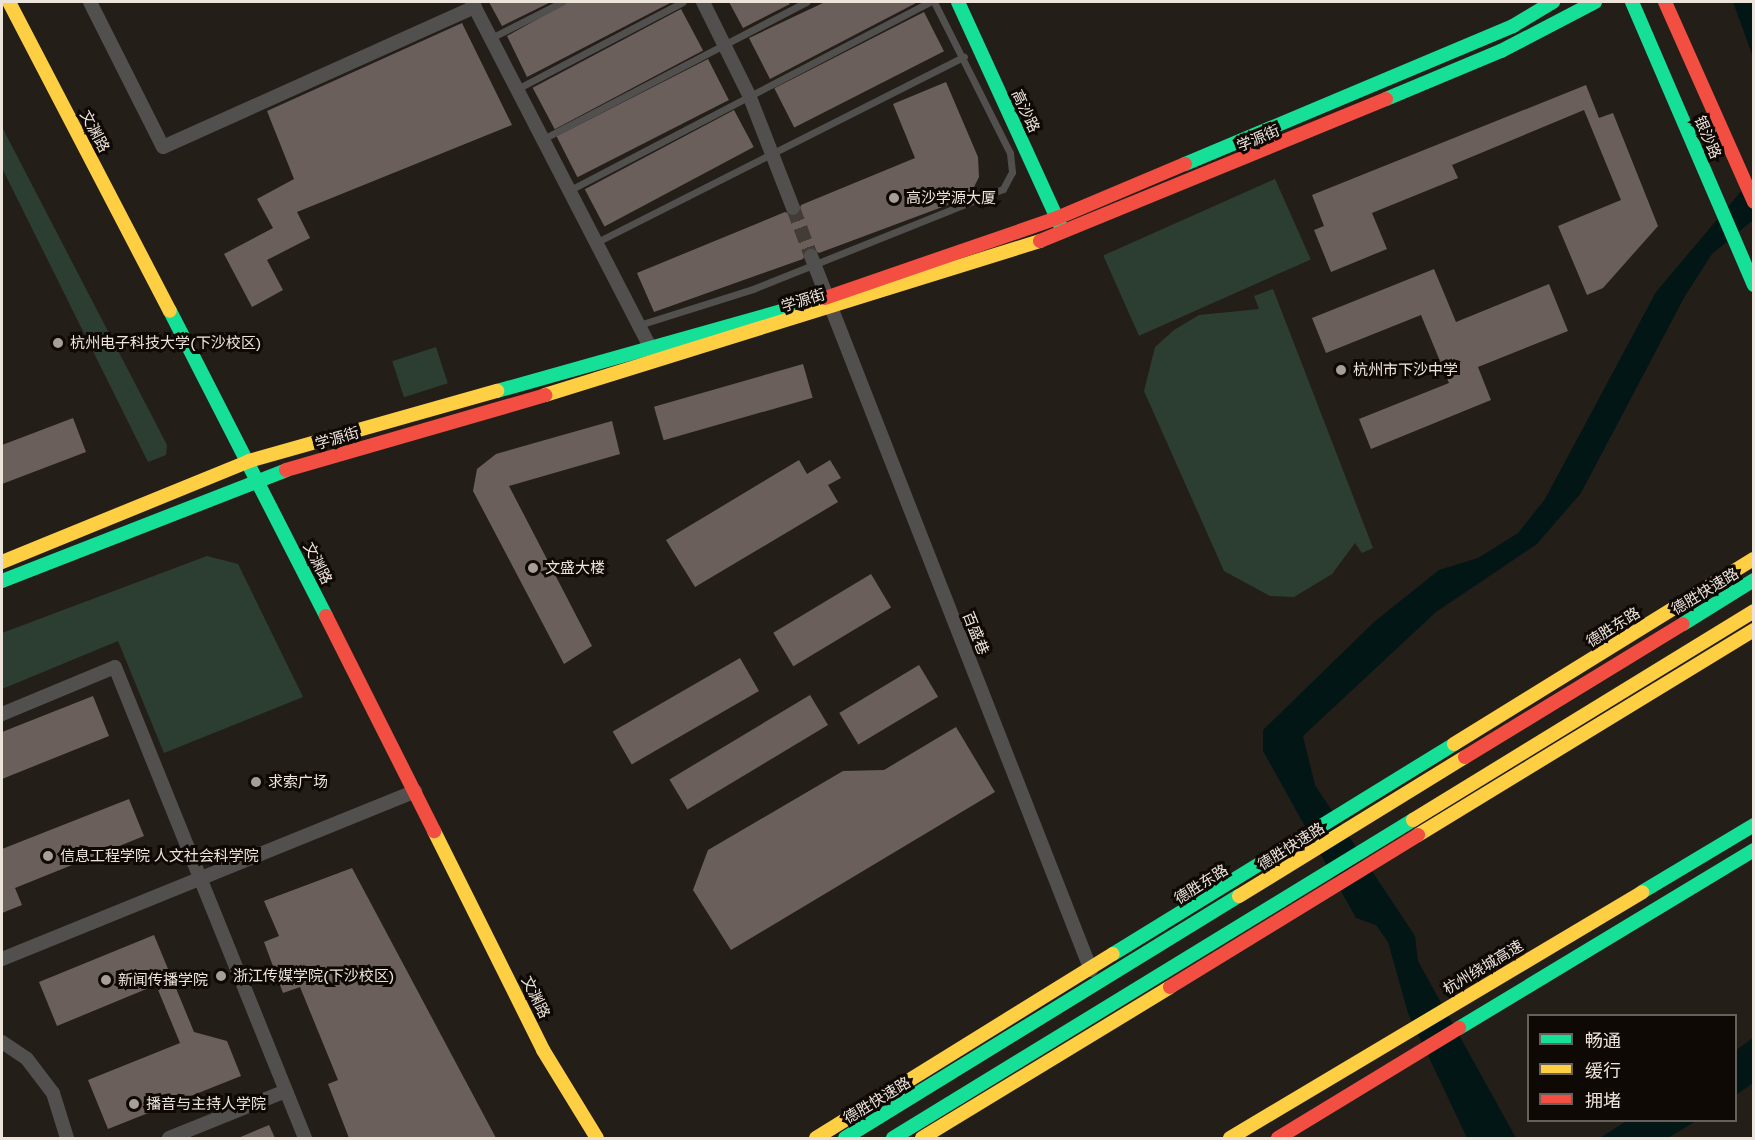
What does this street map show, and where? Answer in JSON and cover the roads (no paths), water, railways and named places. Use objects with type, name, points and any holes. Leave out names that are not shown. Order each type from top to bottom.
[{"type":"main road","name":"文渊路","points":[[9,2],[249,461],[543,1050],[597,1138]]},
{"type":"main road","name":"高沙路","points":[[958,2],[1064,234]]},
{"type":"main road","name":"学源街","points":[[2,581],[257,478],[658,362],[828,303],[1057,218],[1513,26],[1553,2]]},
{"type":"main road","name":"学源街","points":[[2,561],[249,461],[651,348],[828,303],[1064,234],[1461,69],[1595,2]]},
{"type":"main road","name":"银沙路","points":[[1632,2],[1754,285]]},
{"type":"main road","name":"银沙路","points":[[1665,2],[1754,202]]},
{"type":"main road","name":"德胜东路","points":[[816,1138],[1754,560]]},
{"type":"main road","name":"德胜快速路","points":[[845,1138],[1754,580]]},
{"type":"main road","points":[[893,1138],[1754,611]]},
{"type":"main road","points":[[922,1138],[1754,630]]},
{"type":"main road","name":"杭州绕城高速","points":[[1230,1138],[1754,825]]},
{"type":"main road","points":[[1278,1138],[1754,850]]},
{"type":"street","points":[[90,2],[163,147],[474,4],[658,362]]},
{"type":"street","points":[[703,2],[749,95],[774,154],[793,208]]},
{"type":"street","name":"百盛巷","points":[[812,261],[1091,970]]},
{"type":"street","points":[[2,714],[116,667],[305,1138]]},
{"type":"street","points":[[2,959],[415,791]]},
{"type":"street","points":[[2,1042],[27,1059],[53,1093],[67,1138]]},
{"type":"street","points":[[169,1138],[286,1091]]},
{"type":"lane","points":[[491,38],[562,2]]},
{"type":"lane","points":[[518,89],[682,2]]},
{"type":"lane","points":[[543,139],[806,2]]},
{"type":"lane","points":[[570,190],[749,95],[932,2],[964,57],[1010,153],[1012,172],[1003,189],[639,325]]},
{"type":"lane","points":[[597,242],[964,57]]},
{"type":"tunnel","points":[[793,208],[811,256]]},
{"type":"place","name":"高沙学源大厦","points":[[894,198]]},
{"type":"place","name":"杭州电子科技大学(下沙校区)","points":[[58,343]]},
{"type":"place","name":"杭州市下沙中学","points":[[1341,370]]},
{"type":"place","name":"文盛大楼","points":[[533,568]]},
{"type":"place","name":"求索广场","points":[[256,782]]},
{"type":"place","name":"信息工程学院 人文社会科学院","points":[[48,856]]},
{"type":"place","name":"浙江传媒学院(下沙校区)","points":[[221,976]]},
{"type":"place","name":"新闻传播学院","points":[[106,980]]},
{"type":"place","name":"播音与主持人学院","points":[[134,1104]]}]
